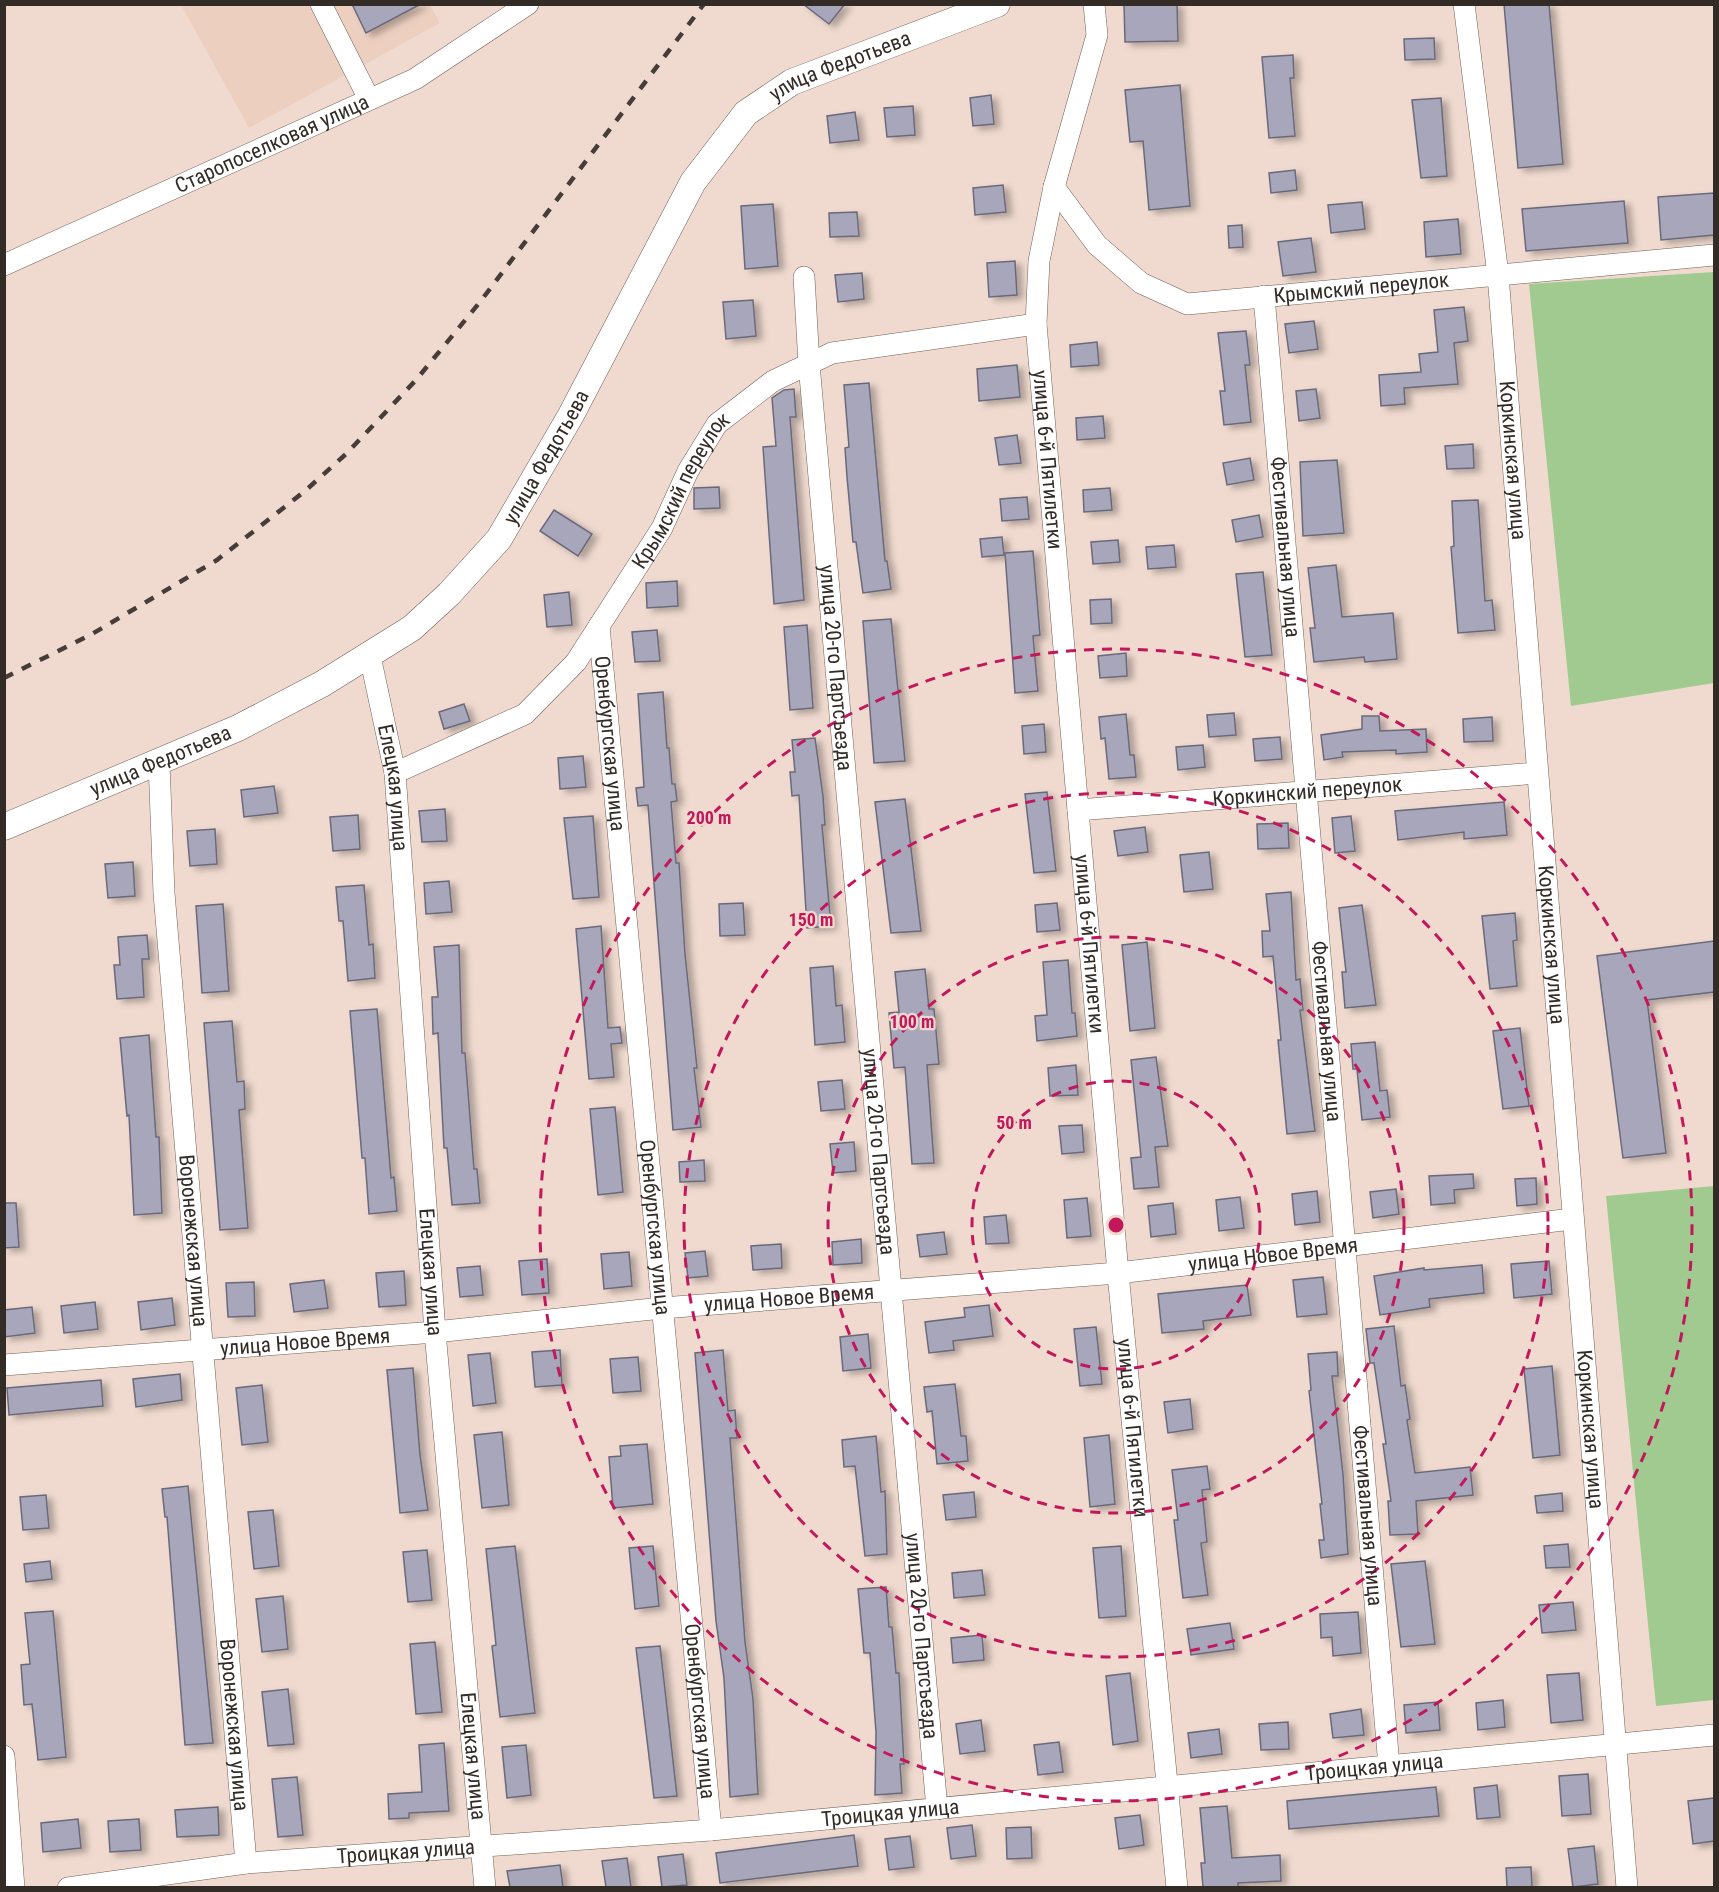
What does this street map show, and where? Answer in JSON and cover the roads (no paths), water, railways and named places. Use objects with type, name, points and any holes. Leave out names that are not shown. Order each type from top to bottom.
[{"type":"main road","name":"улица Федотьева","points":[[4,827],[238,728],[370,656],[412,628],[442,601],[498,539],[571,416],[693,182],[746,113],[792,82],[998,4]]},
{"type":"street","points":[[321,4],[369,99]]},
{"type":"street","name":"Старопоселковая улица","points":[[4,265],[415,79],[528,4]]},
{"type":"street","name":"улица 6-й Пятилетки","points":[[1094,4],[1097,35],[1054,187],[1039,261],[1036,324],[1118,1273],[1177,1887]]},
{"type":"street","name":"Коркинская улица","points":[[1464,4],[1498,275],[1627,1887]]},
{"type":"street","name":"Крымский переулок","points":[[1054,187],[1097,245],[1141,283],[1187,304],[1714,255]]},
{"type":"street","name":"улица 20-го Партсъезда","points":[[804,277],[809,364],[889,1290],[937,1809]]},
{"type":"street","name":"Фестивальная улица","points":[[1264,296],[1389,1766]]},
{"type":"street","name":"Крымский переулок","points":[[395,773],[525,714],[576,662],[662,528],[688,471],[717,424],[773,381],[832,353],[1036,324]]},
{"type":"street","name":"Оренбургская улица","points":[[599,626],[711,1830]]},
{"type":"street","name":"Елецкая улица","points":[[370,656],[395,773],[435,1332],[485,1887]]},
{"type":"street","name":"Воронежская улица","points":[[159,762],[164,893],[246,1863]]},
{"type":"street","name":"Коркинский переулок","points":[[1078,810],[1537,773]]},
{"type":"street","name":"улица Новое Время","points":[[4,1365],[435,1332],[662,1308],[1118,1273],[1572,1219]]},
{"type":"street","name":"Троицкая улица","points":[[68,1887],[246,1863],[711,1830],[1714,1735]]},
{"type":"street","points":[[4,1756],[14,1887]]},
{"type":"railway","points":[[4,678],[92,634],[217,560],[305,491],[346,454],[416,380],[480,302],[704,4]]}]
